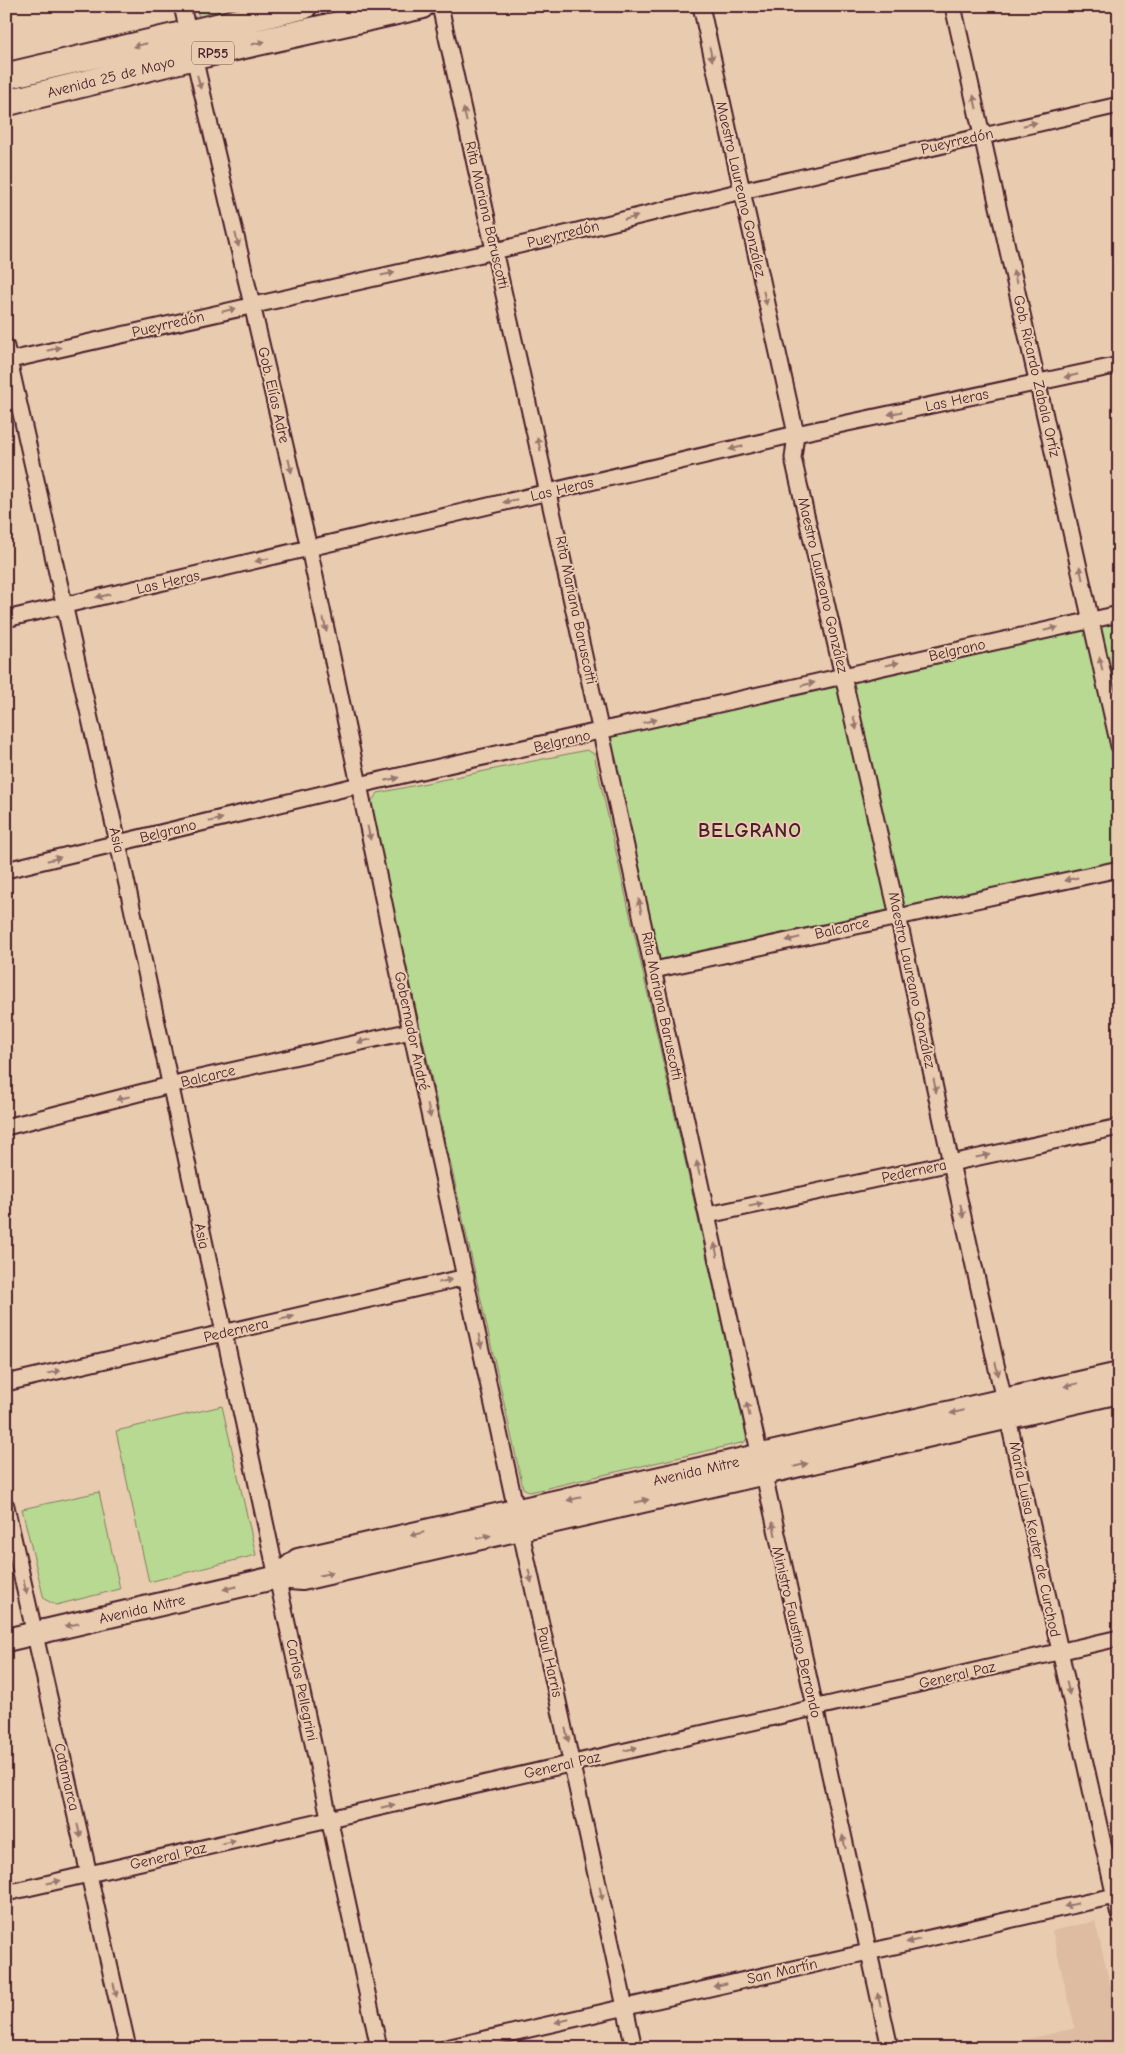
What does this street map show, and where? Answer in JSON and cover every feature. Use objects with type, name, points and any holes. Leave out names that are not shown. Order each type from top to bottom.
[{"type":"main road","name":"Avenida 25 de Mayo","points":[[6,103],[190,46],[304,6]]},
{"type":"main road","name":"Avenida 25 de Mayo","points":[[6,76],[421,6]]},
{"type":"main road","name":"Avenida Mitre","points":[[1006,1409],[1119,1374]]},
{"type":"main road","name":"Avenida Mitre","points":[[6,1640],[278,1577],[302,1579],[518,1520],[1006,1409],[1119,1392]]},
{"type":"street","name":"Gob. Elías Adre","points":[[182,6],[309,548],[359,785]]},
{"type":"street","name":"Rita Mariana Baruscotti","points":[[440,6],[550,492],[708,1215]]},
{"type":"street","name":"Maestro Laureano González","points":[[701,6],[796,434],[793,458],[844,675],[951,1163]]},
{"type":"street","name":"Gob. Ricardo Zabala Ortíz","points":[[953,6],[1119,746]]},
{"type":"street","name":"Pueyrredón","points":[[7,356],[495,251],[742,191],[1119,105]]},
{"type":"street","name":"Asia","points":[[7,356],[118,843],[223,1333]]},
{"type":"street","name":"Las Heras","points":[[6,618],[796,434],[1119,365]]},
{"type":"street","name":"Belgrano","points":[[6,870],[359,785],[602,732],[844,675],[1119,614]]},
{"type":"street","name":"Gobernador André","points":[[359,785],[466,1277]]},
{"type":"street","name":"Balcarce","points":[[654,970],[1119,869]]},
{"type":"street","name":"Balcarce","points":[[6,1128],[170,1086],[411,1031]]},
{"type":"street","name":"Pedernera","points":[[708,1215],[1119,1127]]},
{"type":"street","name":"María Luisa Keuter de Curchod","points":[[951,1163],[1119,1915]]},
{"type":"street","name":"Ministro Faustino Berrondo","points":[[708,1215],[760,1465],[890,2048]]},
{"type":"street","name":"Pedernera","points":[[6,1384],[466,1277]]},
{"type":"street","name":"Paul Harris","points":[[466,1277],[634,2048]]},
{"type":"street","name":"Carlos Pellegrini","points":[[223,1333],[331,1819],[379,2048]]},
{"type":"street","name":"Catamarca","points":[[6,1506],[128,2048]]},
{"type":"street","name":"General Paz","points":[[6,1893],[1119,1638]]},
{"type":"street","name":"San Martín","points":[[446,2048],[1116,1895]]},
{"type":"shaded area","points":[[1095,1921],[1119,2021],[1119,2048],[1016,2048],[1015,2042],[1075,2028],[1052,1931]]},
{"type":"green space","points":[[196,6],[253,6],[199,18]]},
{"type":"green space","points":[[1119,613],[1119,869],[654,970],[602,732]]},
{"type":"green space","points":[[587,750],[594,754],[747,1437],[745,1442],[530,1492],[523,1488],[370,803],[378,793]]},
{"type":"green space","points":[[222,1406],[256,1555],[149,1582],[116,1431]]},
{"type":"green space","points":[[99,1492],[120,1589],[56,1605],[44,1599],[22,1509]]},
{"type":"district","name":"BELGRANO","points":[[750,830]]}]
